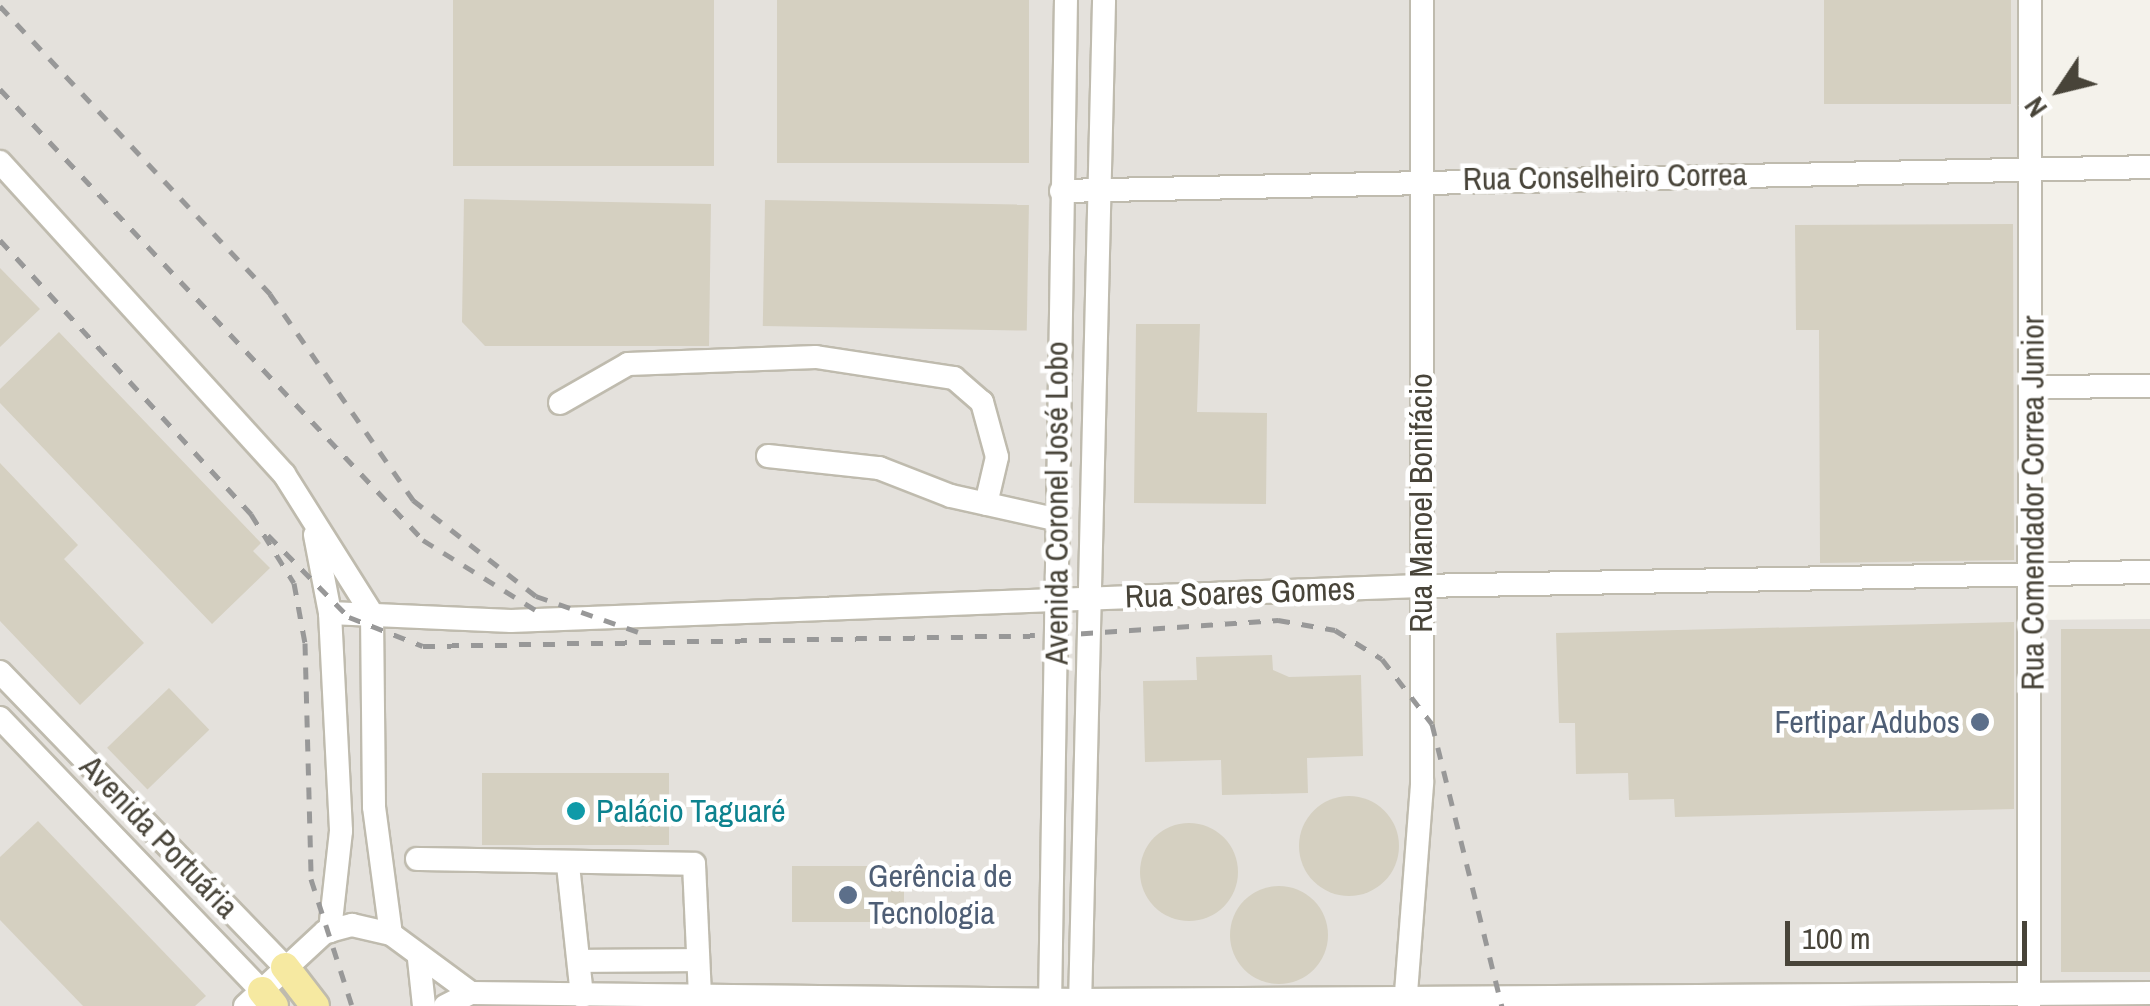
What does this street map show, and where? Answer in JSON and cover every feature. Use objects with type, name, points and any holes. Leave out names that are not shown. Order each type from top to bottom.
[{"type":"main road","name":"Avenida Portuária","points":[[284,967],[314,1006]]},
{"type":"street","name":"Avenida Coronel José Lobo","points":[[1050,1003],[1054,518],[1066,0]]},
{"type":"street","name":"Avenida Coronel José Lobo","points":[[1080,1003],[1104,0]]},
{"type":"street","name":"Rua Manoel Bonifácio","points":[[1406,1000],[1422,783],[1422,0]]},
{"type":"street","name":"Rua Comendador Correa Junior","points":[[2029,1001],[2036,575],[2030,0]]},
{"type":"street","points":[[0,162],[309,512],[372,614],[374,807],[392,934]]},
{"type":"street","name":"Rua Conselheiro Correa","points":[[1061,191],[1422,180],[2150,167]]},
{"type":"street","points":[[560,403],[628,364],[816,356],[954,378],[982,402],[997,457],[986,504]]},
{"type":"street","points":[[2034,387],[2150,386]]},
{"type":"street","points":[[768,456],[879,468],[986,504],[1054,518]]},
{"type":"street","points":[[309,512],[330,614],[341,831],[330,931]]},
{"type":"street","name":"Rua Soares Gomes","points":[[330,614],[511,621],[1420,586],[2150,572]]},
{"type":"street","name":"Avenida Portuária","points":[[0,672],[284,967]]},
{"type":"street","name":"Avenida Portuária","points":[[0,718],[260,1001]]},
{"type":"street","points":[[126,852],[148,825]]},
{"type":"street","points":[[417,859],[568,865],[694,864],[700,996]]},
{"type":"street","points":[[568,865],[582,996]]},
{"type":"street","points":[[260,1001],[284,967],[330,931],[366,925],[392,934],[418,960],[471,993]]},
{"type":"street","points":[[418,960],[424,1006]]},
{"type":"street","points":[[580,961],[697,960]]},
{"type":"street","points":[[445,1006],[471,993],[1080,1003],[2029,1001],[2150,993]]},
{"type":"shaded area","points":[[0,0],[2020,0],[2036,620],[2150,619],[2150,1006],[0,1006]]},
{"type":"building","points":[[453,0],[714,0],[714,166],[453,166]]},
{"type":"building","points":[[777,0],[1029,0],[1029,163],[777,163]]},
{"type":"building","points":[[1824,0],[2011,0],[2011,104],[1824,104]]},
{"type":"building","points":[[464,199],[711,204],[709,346],[485,346],[462,322]]},
{"type":"building","points":[[765,200],[1029,205],[1027,331],[763,326]]},
{"type":"building","points":[[2013,224],[2014,560],[1820,563],[1819,330],[1796,330],[1795,225]]},
{"type":"building","points":[[0,268],[40,309],[0,347]]},
{"type":"building","points":[[1136,324],[1200,324],[1197,412],[1267,413],[1266,504],[1134,503]]},
{"type":"building","points":[[59,332],[261,543],[253,551],[270,568],[212,624],[0,403],[0,389]]},
{"type":"building","points":[[0,463],[78,545],[64,559],[144,643],[80,705],[0,621]]},
{"type":"building","points":[[2014,622],[2014,809],[1675,817],[1674,799],[1629,800],[1628,773],[1576,774],[1575,723],[1559,723],[1556,633]]},
{"type":"building","points":[[2061,629],[2150,629],[2150,972],[2061,972]]},
{"type":"building","points":[[1272,655],[1273,670],[1289,677],[1361,675],[1363,756],[1307,758],[1308,793],[1222,795],[1221,760],[1145,762],[1143,681],[1197,680],[1196,657]]},
{"type":"building","points":[[169,688],[209,730],[147,789],[107,748]]},
{"type":"building","name":"Palácio Taguaré","points":[[482,773],[669,773],[669,845],[482,845]]},
{"type":"building","points":[[1349,796],[1377,804],[1391,818],[1399,846],[1391,874],[1377,888],[1349,896],[1321,888],[1307,874],[1299,846],[1307,818],[1321,804]]},
{"type":"building","points":[[38,821],[206,996],[195,1006],[83,1006],[0,920],[0,857]]},
{"type":"building","points":[[1189,823],[1208,827],[1224,837],[1234,853],[1238,872],[1234,891],[1224,907],[1208,917],[1189,921],[1170,917],[1154,907],[1144,891],[1140,872],[1144,853],[1154,837],[1170,827]]},
{"type":"building","name":"Gerência de Tecnologia","points":[[792,866],[904,866],[904,922],[792,922]]},
{"type":"building","points":[[1269,886],[1289,886],[1314,900],[1325,916],[1325,954],[1314,970],[1289,984],[1269,984],[1252,976],[1238,962],[1230,945],[1230,925],[1238,908],[1252,894]]},
{"type":"railway","points":[[0,6],[270,294],[413,500],[536,596],[647,635]]},
{"type":"railway","points":[[0,89],[423,540],[542,614]]},
{"type":"railway","points":[[0,240],[251,514],[294,583],[305,643],[311,879],[352,1006]]},
{"type":"railway","points":[[268,535],[349,617],[423,646],[1057,635],[1278,620],[1335,630],[1382,659],[1432,724],[1502,1006]]},
{"type":"place","name":"Fertipar Adubos","points":[[1980,722]]},
{"type":"place","name":"Palácio Taguaré","points":[[576,811]]},
{"type":"place","name":"Gerência de Tecnologia","points":[[848,895]]}]
